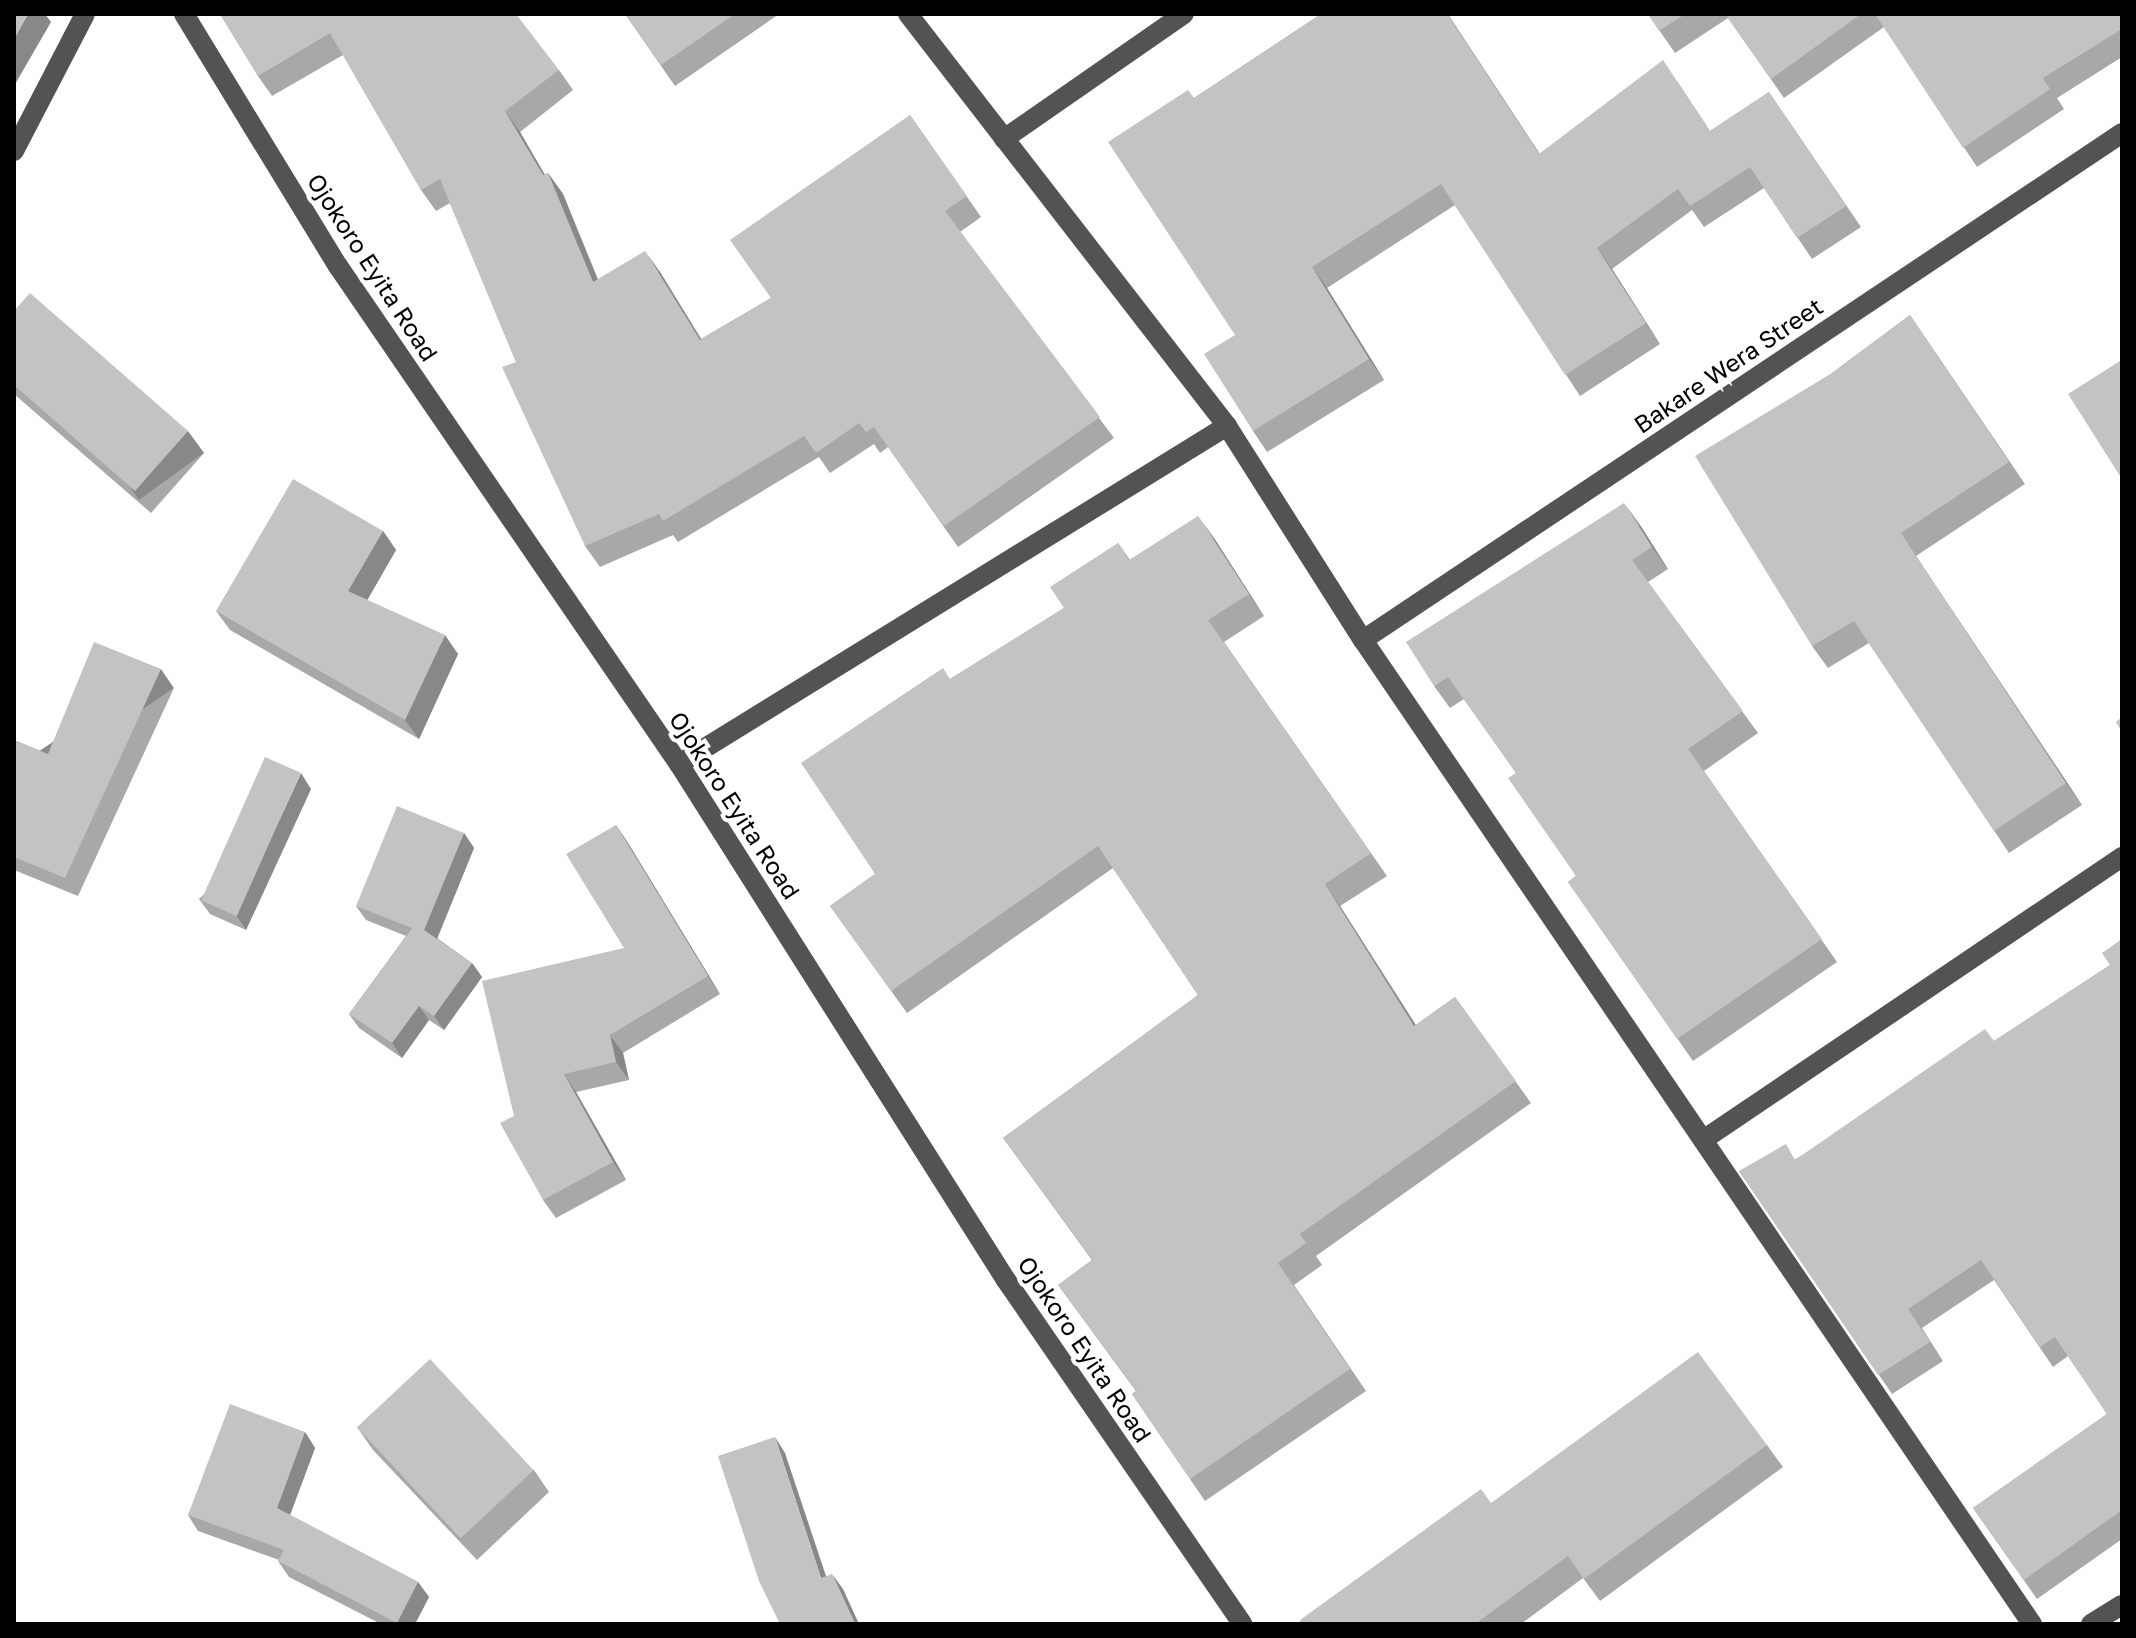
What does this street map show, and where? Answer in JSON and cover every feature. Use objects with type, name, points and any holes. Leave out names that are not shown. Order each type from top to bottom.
[{"type":"street","points":[[14,151],[85,14]]},
{"type":"street","name":"Ojokoro Eyita Road","points":[[184,14],[338,266],[679,764],[1006,1280],[1242,1624]]},
{"type":"street","points":[[908,14],[1227,426],[1363,640],[2032,1624]]},
{"type":"street","points":[[1004,139],[1184,14]]},
{"type":"street","name":"Bakare Wera Street","points":[[1363,640],[2122,133]]},
{"type":"street","points":[[679,764],[1227,426]]},
{"type":"street","points":[[1703,1140],[2122,857]]},
{"type":"street","points":[[2091,1624],[2122,1605]]},
{"type":"building","points":[[14,14],[28,14],[14,39]]},
{"type":"building","points":[[220,14],[516,14],[559,70],[505,111],[543,175],[548,173],[593,282],[645,251],[700,340],[771,298],[730,240],[910,115],[967,196],[945,211],[1100,417],[944,526],[874,427],[866,432],[859,423],[816,453],[804,436],[663,521],[659,514],[585,546],[502,367],[516,362],[440,179],[421,190],[330,33],[258,76]]},
{"type":"building","points":[[625,14],[735,14],[661,65]]},
{"type":"building","points":[[1321,14],[1447,14],[1539,154],[1663,60],[1710,131],[1769,92],[1846,206],[1797,238],[1750,167],[1690,206],[1678,189],[1597,248],[1646,323],[1565,375],[1441,184],[1312,267],[1369,359],[1253,431],[1204,354],[1235,335],[1108,142],[1188,90],[1194,98]]},
{"type":"building","points":[[1648,14],[1685,14],[1659,31]]},
{"type":"building","points":[[1728,14],[1861,14],[1771,79]]},
{"type":"building","points":[[1875,14],[2122,14],[2122,29],[2043,78],[2050,89],[1963,148]]},
{"type":"building","points":[[30,293],[188,431],[135,491],[14,385],[14,311]]},
{"type":"building","points":[[1910,315],[2009,462],[1901,533],[2066,783],[1994,831],[1854,621],[1812,646],[1695,456],[1832,373]]},
{"type":"building","points":[[2120,361],[2122,475],[2120,476],[2068,394]]},
{"type":"building","points":[[293,479],[383,531],[348,591],[445,635],[405,720],[216,611]]},
{"type":"building","points":[[1624,503],[1652,547],[1632,560],[1743,711],[1688,749],[1822,939],[1677,1039],[1568,882],[1576,876],[1508,778],[1516,773],[1448,677],[1434,686],[1406,642]]},
{"type":"building","points":[[1198,516],[1249,594],[1208,620],[1371,853],[1325,884],[1414,1026],[1455,997],[1516,1081],[1300,1234],[1306,1243],[1278,1263],[1350,1369],[1190,1479],[1132,1394],[1137,1391],[1058,1285],[1093,1260],[1003,1138],[1198,995],[1098,846],[891,991],[830,906],[875,874],[801,763],[943,668],[950,679],[1064,608],[1050,587],[1118,543],[1129,560]]},
{"type":"building","points":[[94,642],[161,669],[65,878],[14,857],[14,740],[48,754]]},
{"type":"building","points":[[2122,717],[2122,732],[2116,722]]},
{"type":"building","points":[[265,757],[301,773],[237,916],[201,900]]},
{"type":"building","points":[[397,806],[464,833],[424,930],[472,963],[434,1016],[419,1006],[392,1043],[349,1014],[412,928],[356,906]]},
{"type":"building","points":[[616,825],[708,976],[610,1035],[616,1062],[564,1074],[613,1162],[543,1200],[500,1123],[514,1116],[482,981],[624,948],[566,854]]},
{"type":"building","points":[[2122,939],[2122,1510],[2024,1580],[1973,1508],[2107,1414],[2055,1337],[2040,1347],[1981,1260],[1908,1309],[1930,1342],[1878,1375],[1739,1171],[1786,1144],[1795,1160],[1985,1029],[1994,1041],[2110,965],[2102,953]]},
{"type":"building","points":[[1698,1352],[1767,1445],[1584,1579],[1568,1556],[1475,1624],[1302,1624],[1300,1620],[1481,1489],[1491,1503]]},
{"type":"building","points":[[430,1359],[534,1470],[461,1538],[357,1427]]},
{"type":"building","points":[[230,1404],[305,1432],[277,1508],[418,1582],[397,1623],[278,1561],[284,1550],[188,1515]]},
{"type":"building","points":[[775,1437],[821,1578],[832,1574],[855,1624],[780,1624],[759,1581],[718,1456]]}]
